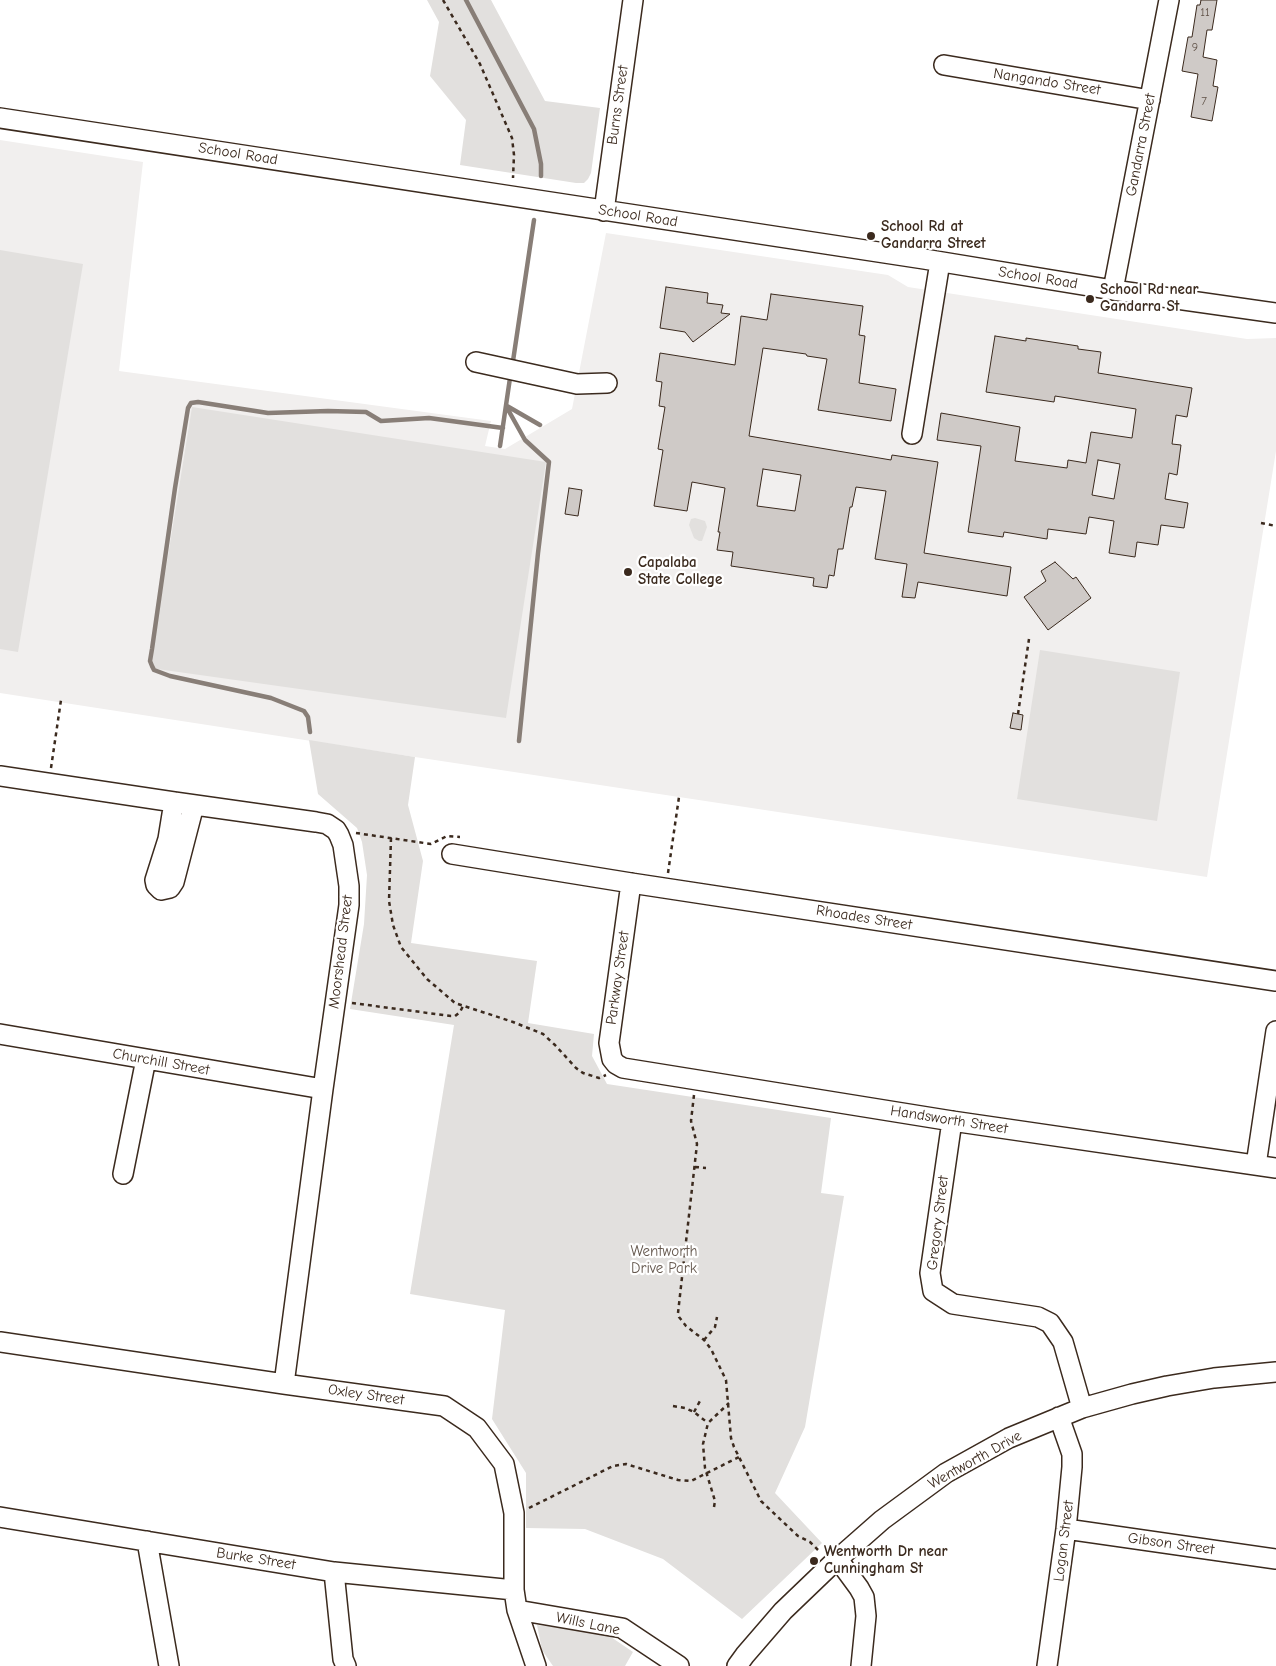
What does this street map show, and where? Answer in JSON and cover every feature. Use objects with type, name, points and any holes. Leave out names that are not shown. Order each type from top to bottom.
[{"type":"street","name":"Burns Street","points":[[604,210],[633,0]]},
{"type":"street","name":"Gandarra Street","points":[[1113,290],[1169,0]]},
{"type":"street","name":"Nangando Street","points":[[944,65],[1150,100]]},
{"type":"street","name":"School Road","points":[[0,118],[1276,314]]},
{"type":"street","points":[[912,434],[940,262]]},
{"type":"street","points":[[476,362],[577,384],[607,383]]},
{"type":"street","name":"Moorshead Street","points":[[0,776],[316,822],[327,824],[336,830],[343,845],[349,886],[349,905],[284,1384]]},
{"type":"street","points":[[174,802],[168,840],[155,880],[156,886],[161,890],[170,888],[174,882],[194,805]]},
{"type":"street","name":"Rhoades Street","points":[[452,854],[1276,981]]},
{"type":"street","name":"Parkway Street","points":[[615,1071],[616,1064],[612,1059],[609,1043],[631,883]]},
{"type":"street","points":[[1256,1165],[1276,1031]]},
{"type":"street","name":"Churchill Street","points":[[0,1034],[323,1089]]},
{"type":"street","points":[[123,1174],[146,1059]]},
{"type":"street","name":"Handsworth Street","points":[[615,1071],[952,1122],[1276,1168]]},
{"type":"street","name":"Gregory Street","points":[[952,1122],[930,1273],[933,1291],[954,1304],[1038,1317],[1050,1323],[1063,1342],[1082,1408]]},
{"type":"street","name":"Oxley Street","points":[[0,1342],[444,1406],[477,1428],[504,1464],[514,1514],[514,1590],[517,1610],[536,1666]]},
{"type":"street","name":"Wentworth Drive","points":[[737,1666],[784,1611],[837,1558],[882,1520],[946,1474],[1009,1438],[1082,1408],[1168,1386],[1214,1378],[1276,1372]]},
{"type":"street","name":"Logan Street","points":[[1047,1666],[1066,1529],[1072,1454],[1059,1417]]},
{"type":"street","name":"Burke Street","points":[[0,1517],[334,1572],[514,1590]]},
{"type":"street","name":"Gibson Street","points":[[1066,1529],[1276,1559]]},
{"type":"street","points":[[147,1541],[169,1666]]},
{"type":"street","points":[[837,1558],[864,1597],[866,1616],[861,1666]]},
{"type":"street","points":[[334,1572],[343,1659],[346,1666]]},
{"type":"street","name":"Wills Lane","points":[[517,1610],[622,1628],[679,1666]]},
{"type":"path","points":[[443,0],[480,64],[512,138],[514,155],[513,178]]},
{"type":"path","points":[[1261,523],[1276,526]]},
{"type":"path","points":[[1018,714],[1029,639]]},
{"type":"path","points":[[51,769],[61,700]]},
{"type":"path","points":[[667,875],[679,797]]},
{"type":"path","points":[[391,838],[389,901],[393,924],[401,947],[433,985],[455,1003],[543,1034],[583,1073],[599,1078],[615,1071]]},
{"type":"path","points":[[335,1003],[362,1003],[450,1016],[455,1016],[460,1012],[463,1005]]},
{"type":"path","points":[[695,1093],[691,1121],[697,1144],[679,1317],[711,1349],[726,1380],[731,1438],[762,1501],[798,1536],[810,1542],[818,1550]]},
{"type":"path","points":[[695,1166],[706,1168]]},
{"type":"path","points":[[704,1340],[715,1327],[717,1317]]},
{"type":"path","points":[[694,1412],[700,1401]]},
{"type":"path","points":[[714,1507],[715,1501],[703,1456],[703,1444],[708,1423],[729,1404]]},
{"type":"path","points":[[673,1406],[694,1412],[708,1423]]},
{"type":"path","points":[[514,1514],[537,1505],[613,1466],[626,1464],[678,1480],[691,1481],[739,1457]]},
{"type":"shaded area","name":"Capalaba State College","points":[[0,140],[143,162],[119,371],[491,421],[485,446],[505,449],[572,409],[606,233],[888,275],[908,287],[1247,339],[1276,338],[1276,451],[1207,877],[0,693]]},
{"type":"green space","points":[[427,0],[491,0],[545,101],[600,108],[591,173],[584,183],[460,165],[466,120],[430,76],[439,22]]},
{"type":"green space","points":[[0,250],[83,264],[18,652],[0,649]]},
{"type":"green space","points":[[192,407],[546,462],[506,718],[150,668]]},
{"type":"green space","points":[[695,518],[705,521],[707,527],[702,541],[694,538],[689,525],[691,519]]},
{"type":"green space","points":[[1040,650],[1180,672],[1157,821],[1017,799]]},
{"type":"green space","name":"Wentworth Drive Park","points":[[309,740],[415,757],[408,805],[423,861],[411,943],[537,961],[528,1023],[594,1034],[592,1056],[607,1084],[831,1118],[821,1193],[844,1196],[805,1427],[775,1493],[822,1543],[742,1619],[663,1559],[585,1529],[526,1528],[526,1473],[492,1419],[505,1310],[410,1294],[454,1025],[350,1009],[364,924],[367,875],[362,842],[357,828],[318,794]]},
{"type":"green space","points":[[537,1625],[605,1633],[633,1652],[625,1666],[553,1666],[542,1650]]},
{"type":"building","points":[[1201,0],[1217,0],[1212,30],[1207,30],[1203,57],[1217,60],[1213,86],[1218,87],[1212,121],[1191,117],[1198,74],[1182,71],[1188,37],[1192,37],[1197,5],[1200,5]]},
{"type":"building","points":[[666,287],[708,293],[707,303],[723,305],[721,313],[730,314],[693,342],[685,332],[660,328]]},
{"type":"building","points":[[771,294],[863,306],[859,335],[865,336],[859,383],[896,389],[891,421],[818,410],[827,359],[763,348],[749,436],[891,460],[892,455],[938,462],[924,553],[1011,567],[1007,596],[918,582],[915,598],[902,597],[907,564],[875,559],[886,491],[856,487],[852,507],[850,507],[843,549],[838,549],[834,576],[829,575],[827,588],[813,586],[814,578],[731,566],[733,552],[717,550],[725,488],[692,482],[687,511],[654,506],[663,450],[658,449],[665,407],[659,406],[662,382],[656,381],[660,353],[735,365],[741,316],[767,320]],"holes":[[[763,469],[801,475],[795,511],[757,506]]]},
{"type":"building","points":[[995,336],[1026,341],[1026,338],[1078,346],[1078,349],[1101,352],[1098,373],[1192,388],[1187,417],[1176,415],[1172,444],[1181,445],[1177,475],[1169,473],[1165,499],[1188,503],[1184,528],[1161,525],[1158,545],[1137,542],[1135,557],[1109,553],[1114,521],[1089,517],[1086,534],[1048,529],[1047,539],[1004,532],[1003,537],[968,532],[981,446],[937,440],[941,413],[1020,427],[1015,461],[1067,468],[1068,460],[1086,463],[1091,432],[1132,438],[1136,409],[1055,396],[1054,402],[986,392]],"holes":[[[1098,460],[1120,464],[1114,499],[1092,495]]]},
{"type":"building","points":[[569,488],[582,490],[578,516],[565,514]]},
{"type":"building","points":[[1055,562],[1073,579],[1076,577],[1091,598],[1048,630],[1024,597],[1046,581],[1041,571]]},
{"type":"building","points":[[1013,713],[1023,715],[1021,730],[1010,728]]},
{"type":"waterway","points":[[466,0],[534,129],[541,164],[541,176]]},
{"type":"waterway","points":[[513,361],[534,220]]},
{"type":"waterway","points":[[500,446],[510,378]]},
{"type":"waterway","points":[[310,732],[308,717],[304,711],[271,698],[170,676],[154,670],[150,661],[175,488],[188,408],[191,403],[198,402],[268,413],[366,412],[381,421],[429,418],[503,428]]},
{"type":"waterway","points":[[506,406],[525,440],[549,462],[519,741]]},
{"type":"waterway","points":[[507,406],[540,425]]},
{"type":"place","name":"School Rd at Gandarra Street","points":[[871,236]]},
{"type":"place","name":"School Rd near Gandarra St","points":[[1090,299]]},
{"type":"place","name":"Capalaba State College","points":[[628,572]]},
{"type":"place","name":"Wentworth Dr near Cunningham St","points":[[814,1561]]}]
